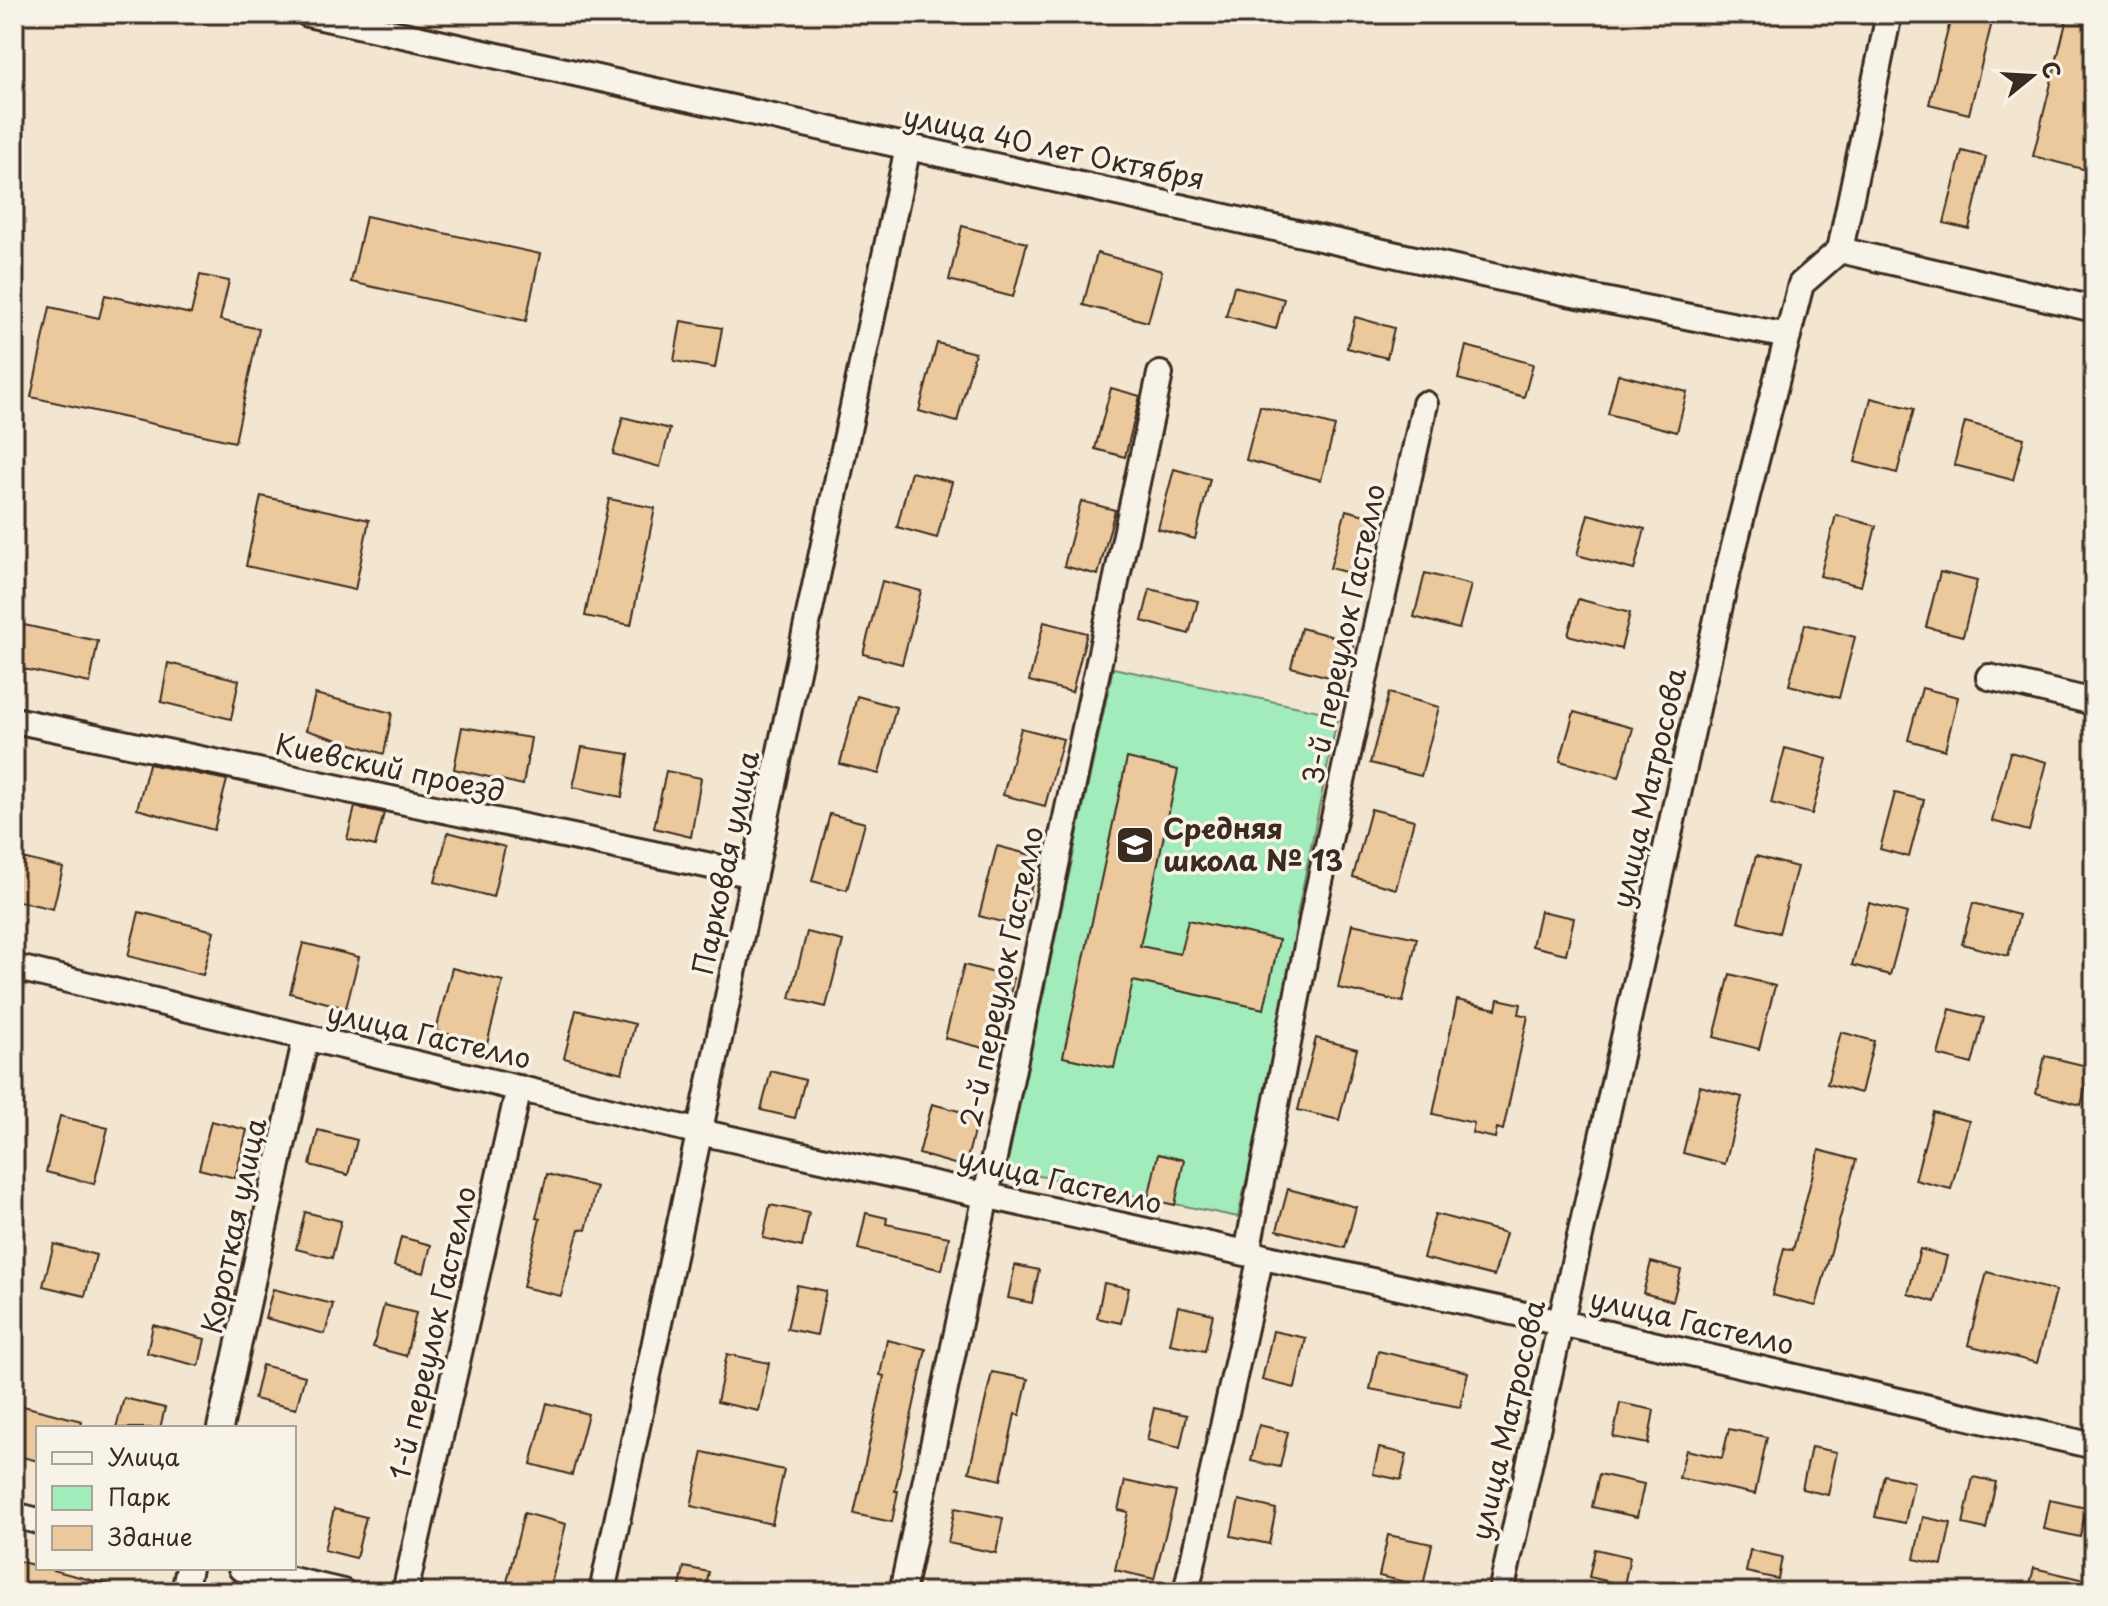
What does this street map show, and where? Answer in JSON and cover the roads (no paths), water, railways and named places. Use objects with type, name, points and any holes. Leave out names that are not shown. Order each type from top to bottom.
[{"type":"street","name":"улица 40 лет Октября","points":[[308,14],[1573,294],[1788,336]]},
{"type":"street","points":[[1889,14],[1840,250],[2094,309]]},
{"type":"street","name":"Парковая улица","points":[[602,1592],[908,147]]},
{"type":"street","name":"улица Матросова","points":[[1501,1592],[1726,578],[1801,284],[1840,250]]},
{"type":"street","name":"2-й переулок Гастелло","points":[[902,1592],[1160,374]]},
{"type":"street","name":"3-й переулок Гастелло","points":[[1186,1592],[1254,1255],[1316,900],[1425,404]]},
{"type":"street","points":[[1989,677],[2094,702]]},
{"type":"street","name":"Киевский проезд","points":[[14,720],[754,875]]},
{"type":"street","name":"улица Гастелло","points":[[14,967],[700,1132],[1561,1323],[2094,1446]]},
{"type":"street","name":"Короткая улица","points":[[220,1426],[306,1037]]},
{"type":"street","name":"1-й переулок Гастелло","points":[[405,1592],[519,1088]]},
{"type":"street","points":[[14,1515],[36,1520]]},
{"type":"street","points":[[184,1592],[189,1570]]},
{"type":"street","points":[[250,1570],[343,1592]]},
{"type":"place","name":"Средняя школа № 13","points":[[1135,845]]}]
